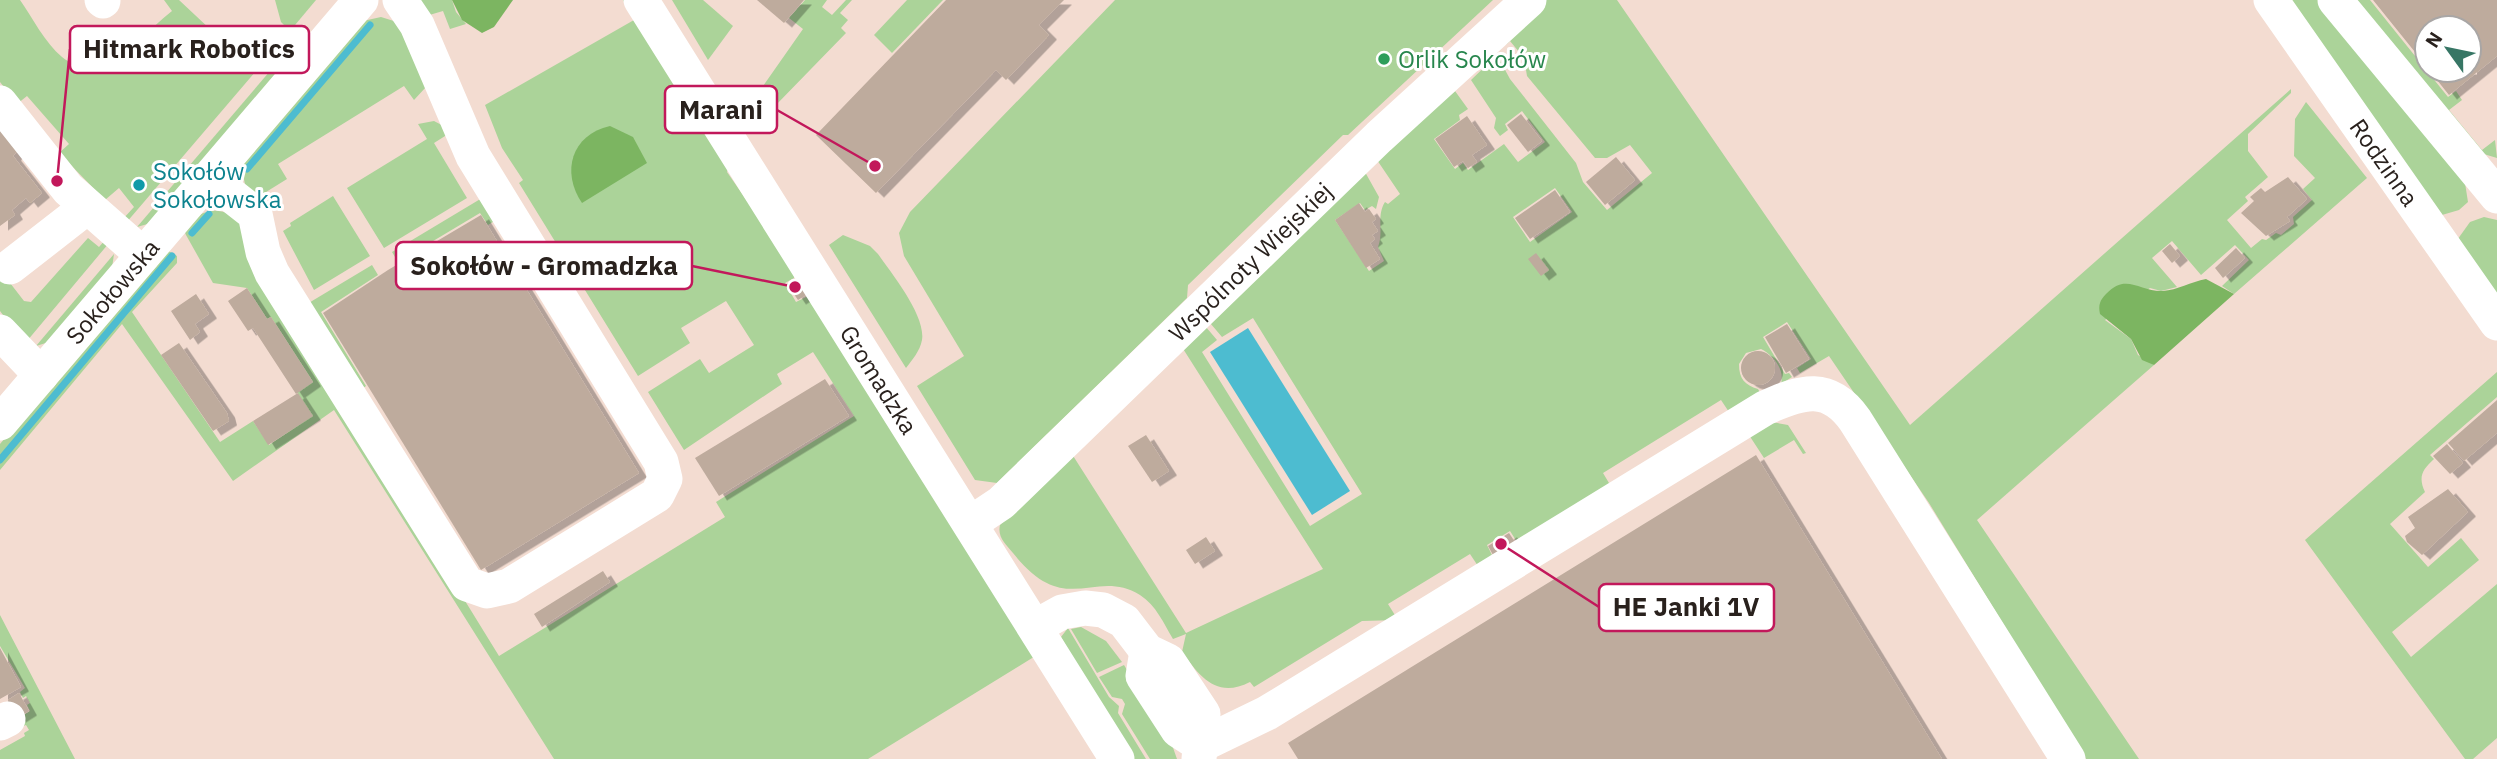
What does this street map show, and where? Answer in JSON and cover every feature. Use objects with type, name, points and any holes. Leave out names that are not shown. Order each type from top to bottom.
[{"type":"street","name":"Sokołowska","points":[[0,423],[360,0]]},
{"type":"street","points":[[209,178],[255,214],[263,252],[272,273],[467,584],[487,591],[509,586],[657,495],[665,479],[662,462],[473,156],[416,25],[400,0]]},
{"type":"street","name":"Gromadzka","points":[[641,0],[971,523],[1116,759]]},
{"type":"street","name":"Wspólnoty Wiejskiej","points":[[971,523],[1001,503],[1379,137],[1528,0]]},
{"type":"street","name":"Rodzinna","points":[[2271,0],[2497,323]]},
{"type":"street","points":[[2335,0],[2497,196]]},
{"type":"street","points":[[0,103],[68,189],[143,255]]},
{"type":"street","points":[[10,267],[87,207]]},
{"type":"street","points":[[0,332],[41,375]]},
{"type":"street","points":[[1035,627],[1062,612],[1103,610],[1124,621],[1147,651],[1143,676],[1178,730],[1200,752],[1765,408],[1797,395],[1820,393],[1840,401],[1856,420],[2068,759]]},
{"type":"green space","points":[[0,0],[20,0],[50,45],[62,57],[76,65],[91,66],[106,61],[135,43],[172,11],[164,0],[179,0],[211,30],[273,51],[126,223],[122,220],[134,207],[119,188],[105,200],[59,153],[69,144],[27,96],[17,104],[0,82]]},
{"type":"green space","points":[[275,0],[316,0],[290,31],[281,22]]},
{"type":"green space","points":[[420,0],[452,0],[456,12],[466,24],[450,29],[443,11],[426,16]]},
{"type":"green space","points":[[452,0],[513,0],[494,27],[482,33],[462,20]]},
{"type":"green space","points":[[623,0],[627,0],[729,167],[727,172],[795,270],[794,278],[785,283],[796,302],[806,297],[812,299],[1037,655],[868,759],[554,759],[334,410],[233,481],[122,324],[0,470],[0,444],[165,249],[177,256],[177,263],[132,312],[220,442],[253,421],[269,445],[312,416],[297,392],[313,382],[271,317],[267,319],[247,288],[213,283],[186,235],[183,228],[196,217],[215,211],[238,218],[385,471],[499,656],[725,517],[716,502],[854,416],[813,352],[777,374],[782,384],[684,450],[648,392],[700,359],[709,373],[754,345],[726,301],[681,328],[690,343],[638,376],[519,183],[523,180],[502,148],[485,105],[634,20]]},
{"type":"green space","points":[[672,0],[703,0],[733,26],[708,60]]},
{"type":"green space","points":[[805,0],[827,0],[822,7],[832,15],[846,0],[852,0],[840,13],[848,20],[841,28],[846,33],[775,106],[754,115],[749,106],[803,29],[789,18]]},
{"type":"green space","points":[[907,0],[943,0],[892,53],[874,35]]},
{"type":"green space","points":[[1115,0],[1493,0],[1348,135],[1343,135],[1188,285],[1187,298],[997,483],[975,480],[917,386],[964,356],[904,256],[899,233],[910,212]]},
{"type":"green space","points":[[1541,0],[1617,0],[1910,425],[2291,89],[2291,93],[2248,134],[2248,151],[2268,177],[2245,197],[2248,201],[2227,220],[2251,248],[2262,239],[2266,240],[2276,233],[2281,235],[2294,224],[2293,217],[2312,200],[2303,189],[2315,178],[2294,156],[2295,119],[2306,102],[2367,178],[2234,294],[2222,286],[2249,260],[2235,245],[2201,275],[2172,241],[2152,258],[2177,287],[2161,291],[2150,288],[2105,320],[2131,339],[2138,355],[2154,365],[1977,520],[2139,759],[2086,759],[1929,503],[1829,356],[1800,373],[1797,368],[1811,359],[1787,322],[1763,337],[1785,374],[1789,373],[1792,377],[1781,384],[1780,368],[1770,355],[1761,349],[1746,353],[1739,364],[1740,374],[1750,386],[1758,389],[1762,396],[1731,415],[1721,400],[1603,473],[1612,488],[1519,545],[1510,531],[1487,545],[1494,559],[1480,569],[1470,554],[1388,604],[1398,620],[1362,621],[1254,687],[1250,682],[1228,688],[1210,683],[1182,652],[1186,634],[1173,639],[1155,609],[1140,595],[1124,588],[1108,586],[1079,589],[1049,584],[1032,573],[1013,553],[1001,537],[1000,525],[1070,451],[1186,633],[1323,569],[1180,344],[1200,320],[1217,340],[1202,352],[1310,526],[1362,494],[1253,318],[1222,337],[1205,317],[1365,172],[1379,197],[1376,209],[1372,206],[1365,210],[1360,203],[1335,220],[1369,271],[1384,261],[1378,247],[1382,207],[1385,202],[1388,204],[1400,194],[1375,157],[1455,91],[1468,109],[1459,115],[1460,120],[1434,139],[1455,169],[1463,163],[1468,170],[1504,144],[1518,162],[1545,142],[1522,111],[1505,124],[1508,130],[1500,136],[1494,128],[1496,118],[1471,80],[1497,55],[1510,79],[1576,163],[1583,182],[1607,210],[1652,173],[1630,145],[1607,158],[1595,158],[1527,76],[1524,58],[1510,41],[1506,45]],"holes":[[[1555,188],[1572,212],[1530,242],[1513,217]]]},
{"type":"green space","points":[[2285,0],[2320,0],[2465,183],[2468,202],[2459,210],[2442,215]]},
{"type":"green space","points":[[2355,0],[2370,0],[2413,53],[2413,72]]},
{"type":"green space","points":[[381,17],[397,22],[426,87],[414,100],[404,86],[278,164],[287,179],[258,197],[246,189],[242,170],[245,158],[363,21]]},
{"type":"green space","points":[[282,57],[281,69],[151,223],[137,227]]},
{"type":"green space","points":[[2422,84],[2438,84],[2448,97],[2456,91],[2462,100],[2449,110],[2482,150],[2495,140],[2497,158],[2477,152]]},
{"type":"green space","points":[[434,121],[453,131],[434,143],[467,198],[384,248],[347,188],[427,139],[418,124]]},
{"type":"green space","points":[[610,126],[633,137],[647,163],[582,203],[572,179],[573,156],[586,137]]},
{"type":"green space","points":[[333,196],[370,256],[314,290],[283,231],[291,226],[290,223]]},
{"type":"green space","points":[[482,198],[496,220],[488,225],[480,213],[398,262],[392,252]]},
{"type":"green space","points":[[2484,217],[2497,220],[2497,303],[2455,243],[2470,222]]},
{"type":"green space","points":[[843,235],[870,246],[878,254],[914,308],[922,330],[922,340],[918,352],[906,368],[829,245]]},
{"type":"green space","points":[[88,238],[99,247],[106,239],[109,243],[27,341],[22,340],[0,311],[0,270],[24,301],[31,302]]},
{"type":"green space","points":[[114,254],[112,268],[49,342],[36,346]]},
{"type":"green space","points":[[372,265],[378,275],[321,312],[366,386],[356,393],[302,307]]},
{"type":"green space","points":[[2206,279],[2234,294],[2154,365],[2142,360],[2131,339],[2100,314],[2099,305],[2102,298],[2120,284],[2163,291]]},
{"type":"green space","points":[[2497,372],[2497,397],[2430,455],[2434,459],[2424,470],[2422,478],[2425,492],[2390,524],[2428,567],[2461,538],[2479,560],[2392,632],[2411,657],[2497,584],[2497,738],[2473,759],[2465,759],[2305,540]]},
{"type":"green space","points":[[1772,422],[1788,425],[1806,453],[1803,454],[1794,440],[1764,458],[1749,435]]},
{"type":"green space","points":[[0,615],[75,759],[0,759],[0,750],[25,736],[24,733],[29,730],[26,725],[21,727],[17,719],[30,711],[27,705],[30,703],[26,696],[23,698],[20,692],[25,688],[0,646]]},
{"type":"green space","points":[[1081,627],[1106,641],[1122,662],[1097,673],[1071,629]]},
{"type":"green space","points":[[1068,628],[1109,697],[1119,706],[1118,713],[1146,759],[1130,759],[1061,637]]},
{"type":"green space","points":[[1124,665],[1171,742],[1177,759],[1150,759],[1122,714],[1125,704],[1122,699],[1112,697],[1099,677]]},
{"type":"water","points":[[1248,328],[1350,491],[1312,515],[1210,352]]},
{"type":"building","points":[[757,0],[804,0],[784,23]]},
{"type":"building","points":[[946,0],[1064,0],[1039,25],[1049,35],[1006,80],[996,70],[876,193],[816,135]]},
{"type":"building","points":[[2373,0],[2497,0],[2497,56],[2483,67],[2483,14],[2413,14],[2413,50]]},
{"type":"building","points":[[2440,84],[2463,84],[2449,95]]},
{"type":"building","points":[[1521,114],[1542,141],[1528,152],[1507,125]]},
{"type":"building","points":[[1467,116],[1487,145],[1472,155],[1477,162],[1468,168],[1463,161],[1454,167],[1435,139]]},
{"type":"building","points":[[0,128],[18,150],[13,156],[42,193],[30,203],[26,198],[12,210],[15,215],[0,226]]},
{"type":"building","points":[[1616,157],[1635,180],[1605,205],[1586,182]]},
{"type":"building","points":[[2288,177],[2307,199],[2287,217],[2290,221],[2266,236],[2241,213],[2254,201],[2250,197],[2261,188],[2265,192]]},
{"type":"building","points":[[1555,190],[1570,212],[1530,239],[1515,218]]},
{"type":"building","points":[[1359,203],[1365,212],[1369,209],[1376,219],[1372,222],[1378,231],[1372,235],[1375,239],[1370,243],[1380,259],[1366,268],[1335,220]]},
{"type":"building","points":[[481,215],[639,473],[481,570],[323,313],[388,270]]},
{"type":"building","points":[[2170,244],[2180,256],[2172,263],[2162,251]]},
{"type":"building","points":[[2236,248],[2245,258],[2223,278],[2215,268]]},
{"type":"building","points":[[1536,253],[1549,270],[1541,276],[1528,259]]},
{"type":"building","points":[[796,279],[806,295],[798,300],[787,284]]},
{"type":"building","points":[[247,288],[267,319],[271,317],[313,382],[296,394],[253,328],[248,331],[228,301]]},
{"type":"building","points":[[196,294],[209,314],[195,324],[200,332],[190,340],[171,311]]},
{"type":"building","points":[[1787,324],[1809,359],[1786,373],[1765,337]]},
{"type":"building","points":[[179,343],[227,413],[229,421],[213,431],[161,355]]},
{"type":"building","points":[[1758,351],[1770,356],[1775,368],[1770,380],[1758,385],[1746,380],[1741,368],[1746,356]]},
{"type":"building","points":[[825,379],[849,416],[719,496],[695,458]]},
{"type":"building","points":[[298,393],[313,416],[268,445],[253,421]]},
{"type":"building","points":[[2497,400],[2497,433],[2464,461],[2448,443]]},
{"type":"building","points":[[1146,435],[1169,471],[1152,482],[1128,446]]},
{"type":"building","points":[[2447,444],[2463,463],[2450,474],[2433,456]]},
{"type":"building","points":[[1756,455],[1942,759],[1298,759],[1288,743]]},
{"type":"building","points":[[2448,489],[2468,512],[2422,555],[2407,542],[2405,536],[2415,528],[2408,517]]},
{"type":"building","points":[[1509,533],[1515,542],[1493,555],[1488,546]]},
{"type":"building","points":[[1206,537],[1215,551],[1195,564],[1186,550]]},
{"type":"building","points":[[603,571],[610,582],[542,627],[534,614]]},
{"type":"building","points":[[0,648],[21,687],[0,699]]},
{"type":"building","points":[[19,693],[29,711],[18,718],[8,700]]},
{"type":"waterway","points":[[247,169],[370,25]]},
{"type":"waterway","points":[[192,233],[209,214]]},
{"type":"waterway","points":[[0,460],[172,256]]},
{"type":"place","name":"Orlik Sokołów","points":[[1384,59]]},
{"type":"place","name":"Marani","points":[[875,166]]},
{"type":"place","name":"Hitmark Robotics","points":[[57,181]]},
{"type":"place","name":"Sokołów Sokołowska","points":[[139,185]]},
{"type":"place","name":"Sokołów - Gromadzka","points":[[795,287]]},
{"type":"place","name":"HE Janki 1V","points":[[1501,544]]}]
